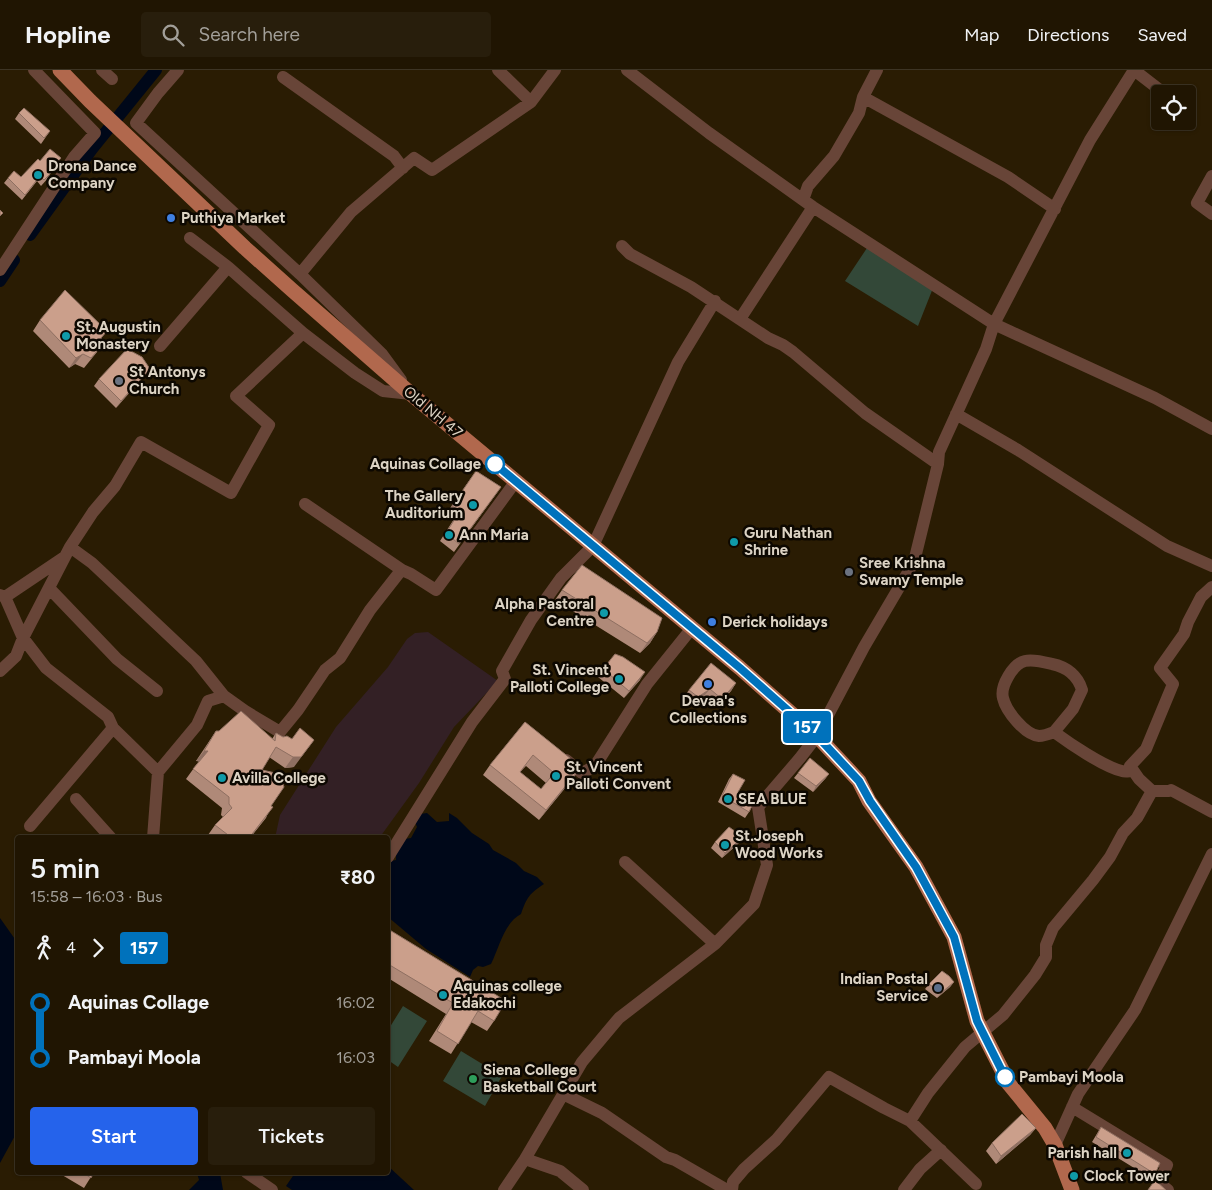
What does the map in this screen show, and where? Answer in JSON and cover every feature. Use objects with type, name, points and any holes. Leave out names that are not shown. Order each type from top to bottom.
[{"type":"main road","name":"Old NH 47","points":[[60,70],[90,101],[245,248],[411,394],[692,628],[817,736],[859,781],[870,801],[916,867],[954,937],[977,1021],[1009,1084],[1045,1128],[1055,1145],[1072,1190]]},
{"type":"street","points":[[0,270],[74,157],[95,132],[34,70]]},
{"type":"street","points":[[102,70],[112,79]]},
{"type":"street","points":[[178,70],[136,122],[300,274],[382,354],[411,394]]},
{"type":"street","points":[[498,70],[531,102]]},
{"type":"street","points":[[300,274],[351,212],[414,158],[432,170],[531,102],[555,70]]},
{"type":"street","points":[[627,70],[709,133],[808,204],[994,324],[1155,398],[1212,429]]},
{"type":"street","points":[[740,319],[808,204],[808,186],[834,156],[859,113],[864,97],[877,70]]},
{"type":"street","points":[[504,1190],[525,1160],[582,1062],[619,1018],[715,944],[754,904],[767,865],[758,807],[817,736],[864,647],[914,562],[938,464],[939,452],[986,349],[994,324],[1090,140],[1134,70],[1154,85]]},
{"type":"street","points":[[283,77],[394,156],[403,168]]},
{"type":"street","points":[[864,97],[1008,177],[1054,209]]},
{"type":"street","points":[[1212,176],[1197,203],[1212,214]]},
{"type":"street","points":[[190,238],[228,267],[303,333],[355,373],[384,391],[411,394]]},
{"type":"street","points":[[622,246],[630,254],[691,287],[768,338],[783,345],[865,413],[938,464]]},
{"type":"street","points":[[160,346],[228,267]]},
{"type":"street","points":[[390,854],[472,722],[505,679],[502,671],[531,620],[561,578],[593,546],[678,362],[714,302]]},
{"type":"street","points":[[0,671],[16,656],[48,588],[68,552],[93,512],[116,486],[141,442],[231,493],[269,425],[236,396],[303,333]]},
{"type":"street","points":[[956,414],[1018,450],[1167,546],[1212,566]]},
{"type":"street","points":[[305,504],[402,570],[436,590],[516,481]]},
{"type":"street","points":[[68,552],[2,596],[23,638],[46,668],[108,717],[113,728],[158,772]]},
{"type":"street","points":[[68,552],[92,563],[196,661],[224,696],[244,711],[280,732],[298,710],[325,670],[340,658],[370,610],[402,570]]},
{"type":"street","points":[[1212,587],[1201,597],[1184,634],[1160,668],[1173,684],[1146,749],[1130,766],[1152,791],[1169,792],[1171,790],[1212,812]]},
{"type":"street","points":[[48,588],[116,659],[157,692]]},
{"type":"street","points":[[559,755],[582,774],[595,766],[647,684],[692,628]]},
{"type":"street","points":[[1026,660],[1054,664],[1069,671],[1079,680],[1082,690],[1073,709],[1054,732],[1045,736],[1037,736],[1029,732],[1016,722],[1004,704],[1002,697],[1004,686],[1018,664],[1026,660]]},
{"type":"street","points":[[153,835],[158,772],[197,725],[208,702],[224,696]]},
{"type":"street","points":[[30,826],[113,728]]},
{"type":"street","points":[[1054,732],[1106,764],[1123,772],[1134,771]]},
{"type":"street","points":[[910,1121],[948,1067],[965,1047],[1003,1015],[1035,975],[1046,957],[1046,945],[1053,928],[1110,857],[1123,833],[1137,818],[1152,791]]},
{"type":"street","points":[[76,800],[108,835]]},
{"type":"street","points":[[1055,1145],[1078,1094],[1136,1010],[1212,855]]},
{"type":"street","points":[[625,862],[715,944]]},
{"type":"street","points":[[732,1190],[733,1182],[744,1169],[776,1140],[829,1077],[910,1121],[976,1184]]},
{"type":"street","points":[[563,1094],[602,1113],[666,1157],[675,1160],[727,1190]]},
{"type":"street","points":[[1072,1107],[1167,1165],[1159,1183],[1168,1190]]},
{"type":"street","points":[[904,1190],[920,1169],[941,1150]]},
{"type":"street","points":[[525,1160],[560,1171],[583,1190]]},
{"type":"street","points":[[250,1175],[272,1190]]},
{"type":"shaded area","points":[[428,632],[498,681],[454,727],[419,783],[381,835],[276,835],[280,815],[336,727],[388,667],[407,639],[415,633]]},
{"type":"green space","points":[[869,245],[933,288],[918,326],[845,281]]},
{"type":"green space","points":[[403,1006],[427,1021],[398,1067],[390,1061],[390,1027]]},
{"type":"green space","name":"Siena College Basketball Court","points":[[461,1051],[502,1076],[485,1106],[443,1081]]},
{"type":"water","points":[[427,813],[437,822],[449,821],[449,813],[472,833],[489,844],[493,850],[516,863],[524,871],[537,877],[544,884],[529,896],[521,914],[510,923],[491,964],[483,967],[478,966],[473,970],[470,977],[426,949],[390,919],[390,863],[396,860],[396,855],[404,839],[411,838],[417,827],[414,819],[420,814]]},
{"type":"water","points":[[0,918],[15,939],[15,1136],[0,1163]]},
{"type":"water","points":[[390,1168],[414,1190],[292,1190],[286,1186],[294,1175],[390,1175]]},
{"type":"water","points":[[198,1175],[220,1175],[223,1190],[189,1190],[199,1180]]},
{"type":"building","points":[[24,108],[50,131],[44,138],[19,113]]},
{"type":"building","points":[[50,149],[61,158],[50,170],[52,172],[44,180],[40,176],[25,195],[8,178],[14,171],[21,177],[38,159],[40,161]]},
{"type":"building","name":"St. Augustin Monastery","points":[[65,290],[107,331],[101,338],[105,342],[91,358],[83,354],[76,358],[40,320]]},
{"type":"building","name":"St Antonys Church","points":[[127,349],[142,357],[150,369],[121,401],[99,379]]},
{"type":"building","name":"The Gallery Auditorium","points":[[476,471],[501,487],[459,544],[446,533],[460,511],[452,506]]},
{"type":"building","points":[[582,565],[662,618],[657,632],[647,643],[562,590]]},
{"type":"building","points":[[615,654],[623,657],[645,672],[629,691],[603,669]]},
{"type":"building","name":"Devaa's Collections","points":[[711,663],[736,683],[722,699],[710,689],[698,697],[689,690]]},
{"type":"building","name":"Avilla College","points":[[241,711],[275,741],[276,733],[292,739],[300,728],[314,740],[301,757],[293,757],[276,747],[262,770],[280,774],[284,787],[271,806],[273,807],[251,835],[228,835],[215,825],[232,808],[229,804],[229,797],[193,769],[208,751],[204,751],[216,731],[219,731]]},
{"type":"building","points":[[525,722],[581,767],[546,810],[490,765]],"holes":[[[533,755],[554,773],[541,789],[520,772]]]},
{"type":"building","points":[[810,758],[829,774],[816,786],[798,773]]},
{"type":"building","points":[[733,774],[745,780],[738,792],[753,804],[749,812],[722,796]]},
{"type":"building","name":"St.Joseph Wood Works","points":[[729,827],[743,837],[725,853],[715,842]]},
{"type":"building","name":"Aquinas college Edakochi","points":[[390,930],[506,1001],[494,1021],[478,1011],[458,1044],[437,1031],[453,1003],[390,965]]},
{"type":"building","name":"Indian Postal Service","points":[[942,971],[954,982],[941,993],[929,984]]},
{"type":"building","points":[[1022,1114],[1036,1128],[1001,1156],[992,1143]]},
{"type":"building","name":"Parish hall","points":[[1101,1127],[1160,1163],[1155,1174],[1096,1137]]},
{"type":"building","points":[[1155,1180],[1166,1190],[1148,1190]]},
{"type":"waterway","points":[[30,235],[92,149],[156,70]]},
{"type":"waterway","points":[[0,281],[14,260]]},
{"type":"bus line","name":"157","points":[[495,464],[740,668],[817,736],[859,781],[870,801],[916,867],[954,937],[977,1021],[1005,1077]]},
{"type":"place","name":"Drona Dance Company","points":[[38,175]]},
{"type":"place","name":"Puthiya Market","points":[[171,218]]},
{"type":"place","name":"St. Augustin Monastery","points":[[66,336]]},
{"type":"place","name":"St Antonys Church","points":[[119,381]]},
{"type":"place","name":"Aquinas Collage","points":[[495,464]]},
{"type":"place","name":"The Gallery Auditorium","points":[[473,505]]},
{"type":"place","name":"Ann Maria","points":[[449,535]]},
{"type":"place","name":"Guru Nathan Shrine","points":[[734,542]]},
{"type":"place","name":"Sree Krishna Swamy Temple","points":[[849,572]]},
{"type":"place","name":"Alpha Pastoral Centre","points":[[604,613]]},
{"type":"place","name":"Derick holidays","points":[[712,622]]},
{"type":"place","name":"St. Vincent Palloti College","points":[[619,679]]},
{"type":"place","name":"Devaa's Collections","points":[[708,684]]},
{"type":"place","name":"St. Vincent Palloti Convent","points":[[556,776]]},
{"type":"place","name":"Avilla College","points":[[222,778]]},
{"type":"place","name":"SEA BLUE","points":[[728,799]]},
{"type":"place","name":"St.Joseph Wood Works","points":[[725,845]]},
{"type":"place","name":"Indian Postal Service","points":[[938,988]]},
{"type":"place","name":"Aquinas college Edakochi","points":[[443,995]]},
{"type":"place","name":"Pambayi Moola","points":[[1005,1077]]},
{"type":"place","name":"Siena College Basketball Court","points":[[473,1079]]},
{"type":"place","name":"Parish hall","points":[[1127,1153]]},
{"type":"place","name":"Clock Tower","points":[[1074,1176]]}]
